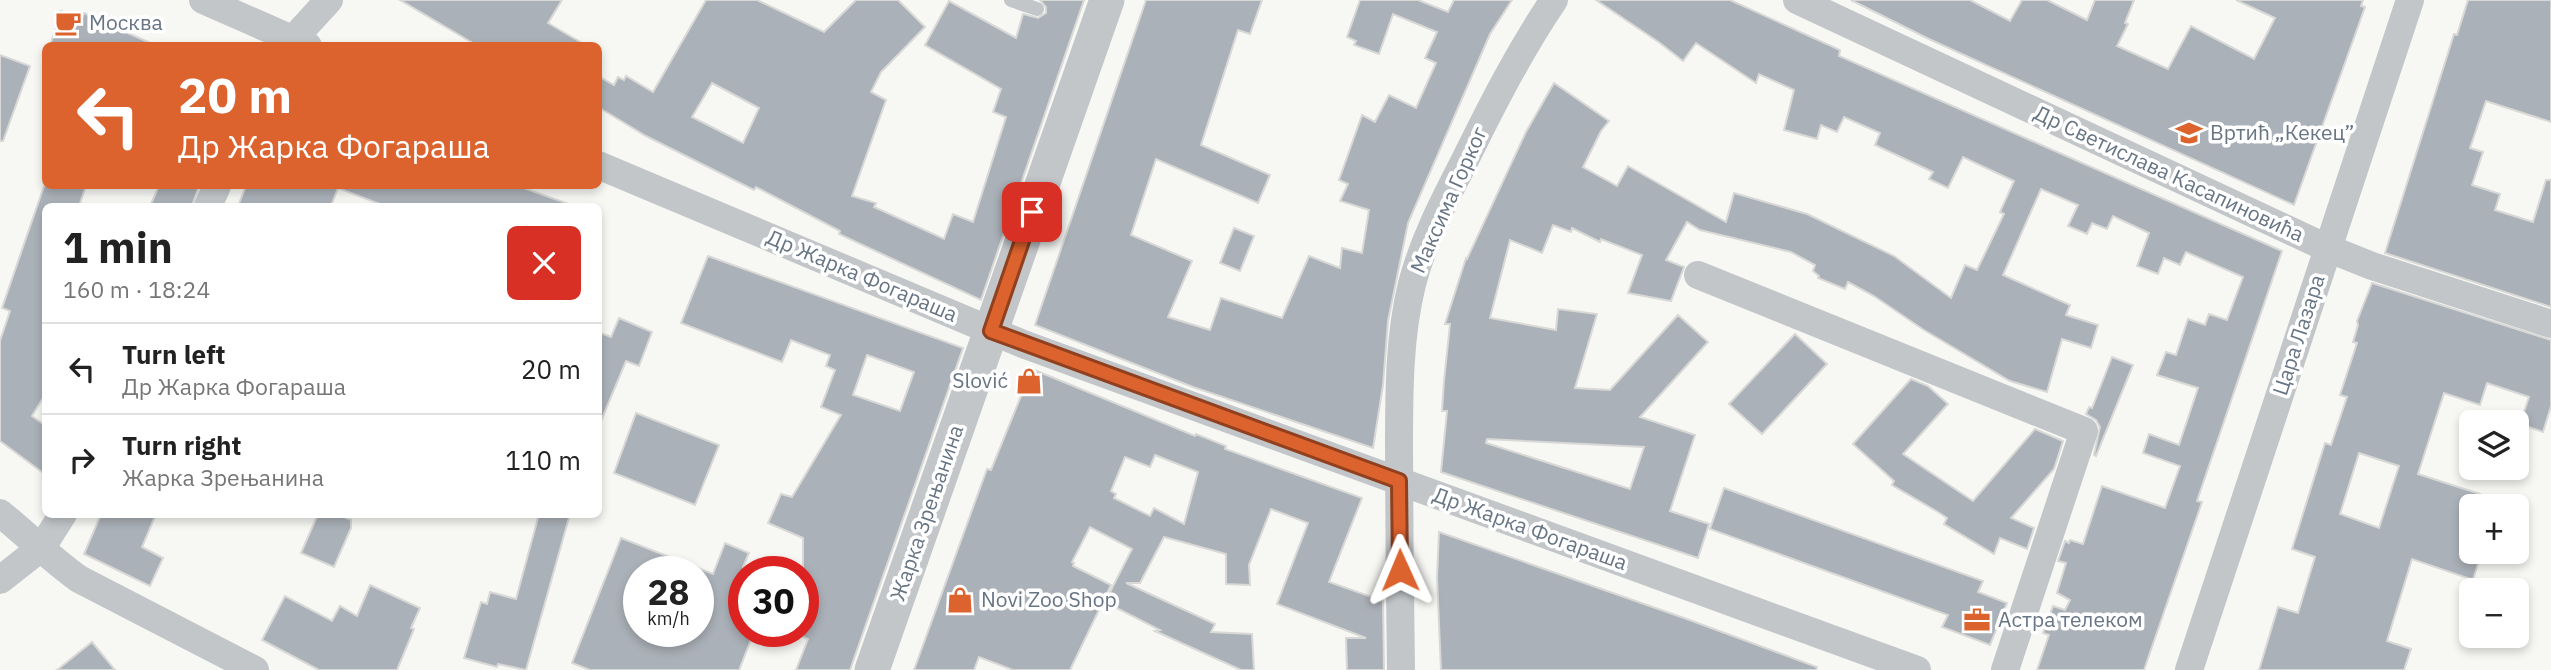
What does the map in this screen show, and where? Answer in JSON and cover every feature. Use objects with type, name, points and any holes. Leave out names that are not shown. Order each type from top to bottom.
[{"type":"street","points":[[203,0],[294,42]]},
{"type":"street","points":[[297,42],[329,0]]},
{"type":"street","name":"Максима Горког","points":[[1401,670],[1399,481],[1402,343],[1412,285],[1423,248],[1455,179],[1523,46],[1554,0]]},
{"type":"street","name":"Др Светислава Касапиновића","points":[[1797,0],[2327,248],[2371,266],[2551,324]]},
{"type":"street","name":"Цара Лазара","points":[[2189,670],[2410,0]]},
{"type":"street","name":"Жарка Зрењанина","points":[[872,670],[1096,20]]},
{"type":"street","name":"Др Жарка Фогараша","points":[[602,167],[991,331],[1917,670]]},
{"type":"street","points":[[1698,275],[2084,431],[2005,670]]},
{"type":"street","points":[[0,513],[42,547],[57,565],[79,579],[255,670]]},
{"type":"street","points":[[0,580],[42,547],[60,518]]},
{"type":"lane","points":[[1011,0],[1037,9]]},
{"type":"building","points":[[400,0],[562,0],[548,23],[580,42],[471,42]]},
{"type":"building","points":[[706,0],[757,0],[824,32],[856,0],[898,0],[925,27],[881,72],[871,92],[886,100],[852,196],[876,203],[874,207],[944,239],[953,214],[973,222],[1006,117],[993,112],[1001,89],[925,45],[949,1],[1016,38],[1023,14],[1038,18],[1046,13],[1046,7],[1040,0],[1084,0],[981,300],[839,234],[840,231],[756,187],[754,190],[646,136],[602,109],[602,78],[614,85],[618,77],[624,80],[626,76],[653,92]],"holes":[[[712,83],[759,108],[743,143],[692,117]]]},
{"type":"building","points":[[1146,0],[1262,0],[1250,34],[1238,30],[1201,145],[1270,175],[1258,203],[1156,159],[1131,235],[1192,261],[1168,317],[1210,330],[1221,298],[1282,318],[1309,256],[1340,268],[1342,248],[1362,253],[1369,210],[1340,201],[1348,184],[1339,180],[1362,115],[1375,122],[1389,95],[1416,108],[1436,63],[1425,58],[1437,32],[1393,14],[1379,54],[1354,45],[1356,41],[1347,37],[1360,0],[1418,0],[1448,12],[1454,0],[1512,0],[1490,34],[1408,223],[1388,321],[1383,385],[1373,448],[1193,387],[1035,325]]},
{"type":"building","points":[[1596,0],[1730,0],[1840,50],[1839,56],[2282,251],[2197,501],[2202,502],[2144,670],[2037,670],[2049,635],[2043,633],[2053,606],[2065,610],[2070,600],[2057,593],[2066,563],[2058,561],[2065,541],[2083,544],[2102,486],[2165,508],[2180,466],[2143,453],[2149,434],[2179,445],[2198,388],[2157,375],[2166,352],[2176,355],[2188,319],[2205,325],[2209,314],[2227,320],[2243,277],[2186,252],[2180,265],[2164,258],[2158,274],[2137,266],[2149,233],[2113,216],[2107,229],[2092,223],[2087,234],[2068,226],[2078,205],[2041,189],[2003,275],[2070,305],[2066,315],[2098,325],[2091,348],[2062,339],[2047,392],[2010,381],[1848,282],[1845,289],[1818,278],[1813,271],[1815,265],[1791,252],[1700,230],[1687,222],[1666,260],[1684,267],[1671,301],[1628,293],[1642,255],[1601,239],[1600,242],[1572,228],[1571,232],[1553,225],[1542,253],[1510,240],[1490,318],[1556,330],[1558,309],[1597,314],[1575,388],[1610,390],[1678,315],[1708,342],[1640,417],[1695,435],[1670,511],[1709,524],[1698,558],[1441,472],[1447,411],[1442,411],[1450,324],[1445,324],[1466,258],[1526,132],[1554,83],[1609,121],[1583,167],[1617,186],[1628,166],[1726,222],[1734,193],[1807,214],[1894,256],[1951,298],[1965,265],[1977,270],[2004,214],[2000,212],[2014,181],[1963,157],[1948,188],[1929,179],[1933,172],[1875,145],[1880,133],[1844,117],[1837,132],[1821,125],[1817,139],[1784,130],[1794,90],[1759,74],[1756,83],[1696,43],[1683,61]],"holes":[[[1487,439],[1644,447],[1630,489],[1486,443]]]},
{"type":"building","points":[[1851,0],[1970,0],[2010,21],[2022,0],[2047,0],[2087,20],[2095,0],[2134,0],[2125,23],[2128,24],[2117,46],[2168,69],[2191,26],[2254,59],[2275,18],[2236,0],[2363,0],[2361,6],[2365,7],[2294,205],[1929,39]]},
{"type":"building","points":[[2468,0],[2551,0],[2551,122],[2486,101],[2470,148],[2483,152],[2472,185],[2500,194],[2495,210],[2533,222],[2546,180],[2551,180],[2551,307],[2385,253],[2454,34],[2457,35]]},
{"type":"building","points":[[61,11],[82,18],[84,13],[104,20],[103,22],[148,42],[51,42]]},
{"type":"building","points":[[0,55],[30,66],[3,141],[0,141]]},
{"type":"building","points":[[43,189],[85,189],[80,203],[42,203],[42,400],[32,416],[42,423],[42,472],[0,441],[0,341],[10,311],[2,308]]},
{"type":"building","points":[[158,189],[198,189],[193,203],[151,203]]},
{"type":"building","points":[[245,189],[338,189],[332,203],[239,203]]},
{"type":"building","points":[[341,189],[526,189],[566,203],[377,203]]},
{"type":"building","points":[[1234,228],[1254,236],[1240,271],[1220,263]]},
{"type":"building","points":[[708,256],[963,348],[850,670],[796,670],[805,647],[819,647],[819,556],[803,556],[803,538],[768,523],[781,494],[792,497],[841,415],[821,407],[835,370],[826,366],[830,355],[791,340],[782,362],[681,323]],"holes":[[[867,355],[914,372],[900,411],[853,395]]]},
{"type":"building","points":[[2372,283],[2551,340],[2551,406],[2543,432],[2529,427],[2529,410],[2525,410],[2529,397],[2487,383],[2480,405],[2444,393],[2418,474],[2480,494],[2459,494],[2459,564],[2478,564],[2474,578],[2467,578],[2412,559],[2387,641],[2411,649],[2404,670],[2259,670],[2278,607],[2298,613],[2315,557],[2292,549],[2325,443],[2331,445],[2347,397],[2340,395],[2357,343],[2353,342],[2357,321]],"holes":[[[2359,453],[2399,466],[2379,528],[2340,514]]]},
{"type":"building","points":[[619,318],[652,332],[639,366],[626,361],[602,418],[602,334],[611,337]]},
{"type":"building","points":[[1795,334],[1827,364],[1762,434],[1729,404]]},
{"type":"building","points":[[2112,357],[2133,365],[2096,456],[2094,455],[2100,427],[2096,420],[2086,414],[2089,407],[2092,408]]},
{"type":"building","points":[[1032,369],[1195,436],[1196,434],[1226,446],[1225,449],[1362,498],[1329,582],[1383,601],[1384,670],[1347,670],[1346,638],[1366,638],[1277,604],[1308,523],[1271,509],[1249,565],[1250,585],[1226,584],[1226,554],[1164,537],[1140,583],[1126,583],[1215,624],[1211,632],[1252,634],[1254,670],[1241,670],[1155,631],[1160,630],[1105,602],[1132,549],[1090,527],[1072,562],[1073,566],[1111,585],[1070,670],[1013,670],[979,657],[974,670],[914,670],[987,469],[991,470]],"holes":[[[1155,455],[1198,472],[1184,524],[1154,508],[1150,516],[1114,498],[1116,494],[1111,491],[1125,457],[1150,467]]]},
{"type":"building","points":[[1911,379],[1928,386],[1948,404],[1903,454],[1973,501],[2035,429],[2063,441],[2054,469],[2011,518],[2034,528],[2027,549],[2000,538],[1994,554],[1944,524],[1947,518],[1892,485],[1894,481],[1853,444]]},
{"type":"building","points":[[636,413],[719,445],[695,505],[614,473]]},
{"type":"building","points":[[1724,488],[1983,581],[1978,592],[2007,603],[1990,645],[1942,627],[1948,615],[1710,529]]},
{"type":"building","points":[[99,518],[154,518],[142,547],[163,558],[150,586],[84,554]]},
{"type":"building","points":[[316,518],[351,520],[351,528],[334,567],[301,553]]},
{"type":"building","points":[[538,518],[569,518],[526,670],[498,664],[497,667],[464,658],[481,602],[487,604],[490,592],[516,599]]},
{"type":"building","points":[[1439,532],[1684,618],[1817,667],[1816,670],[1441,670],[1437,578]]},
{"type":"building","points":[[621,538],[667,556],[623,556],[623,647],[714,647],[714,571],[725,543],[749,553],[748,556],[728,556],[728,647],[748,647],[739,670],[590,670],[572,663]]},
{"type":"building","points":[[370,585],[420,608],[397,670],[319,670],[262,640],[285,596],[332,621],[340,606],[357,616]]},
{"type":"building","points":[[92,642],[115,670],[57,670]]},
{"type":"place","name":"Москва","points":[[68,23]]},
{"type":"place","name":"Вртић „Кекец”","points":[[2189,133]]},
{"type":"place","name":"Slović","points":[[1029,381]]},
{"type":"place","name":"Novi Zoo Shop","points":[[960,600]]},
{"type":"place","name":"Астра телеком","points":[[1977,620]]},
{"type":"route","points":[[1032,212],[991,331],[1399,481],[1400,570]]}]
